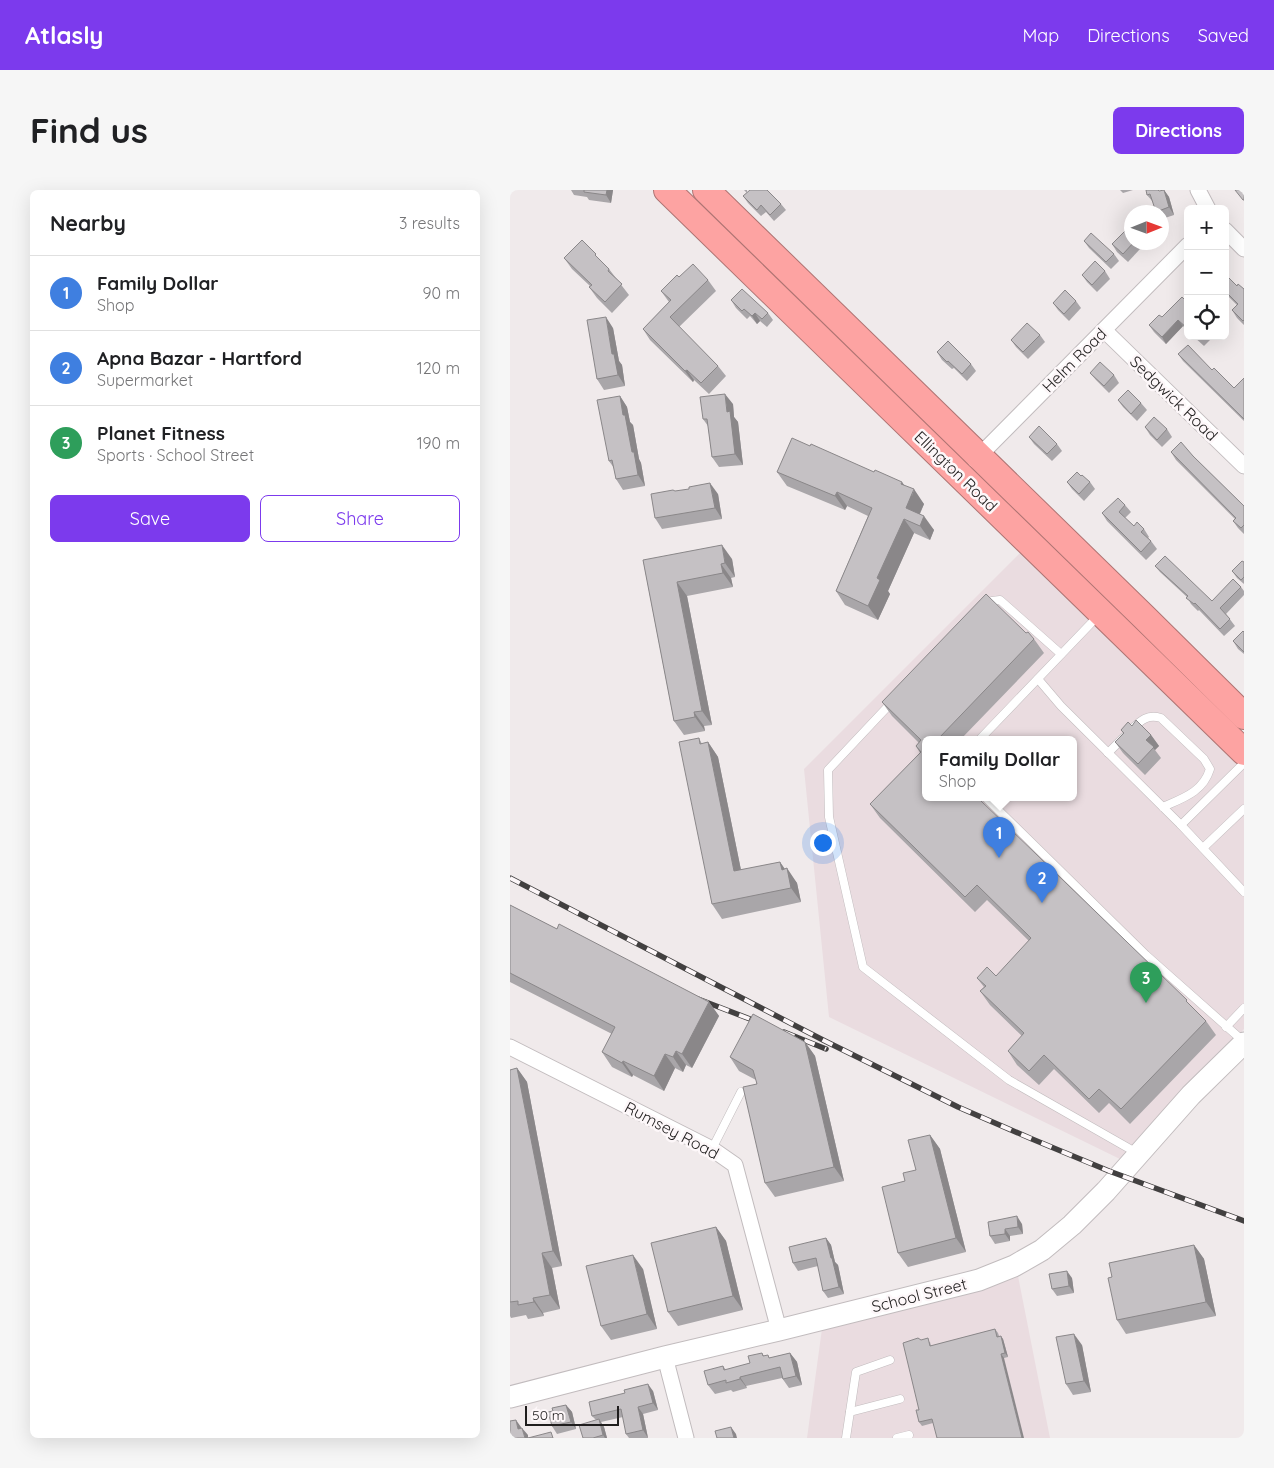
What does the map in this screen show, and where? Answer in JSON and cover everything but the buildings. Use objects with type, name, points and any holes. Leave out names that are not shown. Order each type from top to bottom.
[{"type":"highway","name":"Ellington Road","points":[[667,190],[1244,752]]},
{"type":"highway","name":"Ellington Road","points":[[706,190],[1244,716]]},
{"type":"highway","points":[[1101,612],[1120,593]]},
{"type":"main road","name":"School Street","points":[[510,1398],[665,1357],[979,1280],[1014,1266],[1042,1250],[1062,1235],[1106,1192],[1191,1095],[1244,1042]]},
{"type":"street","points":[[1198,190],[1206,205]]},
{"type":"street","points":[[1229,234],[1244,249]]},
{"type":"street","name":"Helm Road","points":[[963,478],[979,456],[1184,250]]},
{"type":"street","name":"Sedgwick Road","points":[[1104,330],[1244,466]]},
{"type":"street","name":"Rumsey Road","points":[[510,1046],[712,1149],[735,1165],[779,1330]]},
{"type":"street","points":[[665,1357],[686,1438]]},
{"type":"lane","points":[[978,614],[992,601],[1000,600],[1061,654]]},
{"type":"lane","points":[[983,736],[1101,612]]},
{"type":"lane","points":[[1038,678],[1062,706],[1181,825],[1244,892]]},
{"type":"lane","points":[[899,694],[828,770],[829,817],[863,967],[1009,1080],[1139,1154]]},
{"type":"lane","points":[[1108,752],[1145,718],[1154,716],[1161,718],[1204,759],[1210,769],[1207,778],[1201,786],[1185,798],[1163,807]]},
{"type":"lane","points":[[1181,825],[1244,763]]},
{"type":"lane","points":[[989,801],[1146,954],[1244,1042]]},
{"type":"lane","points":[[1203,848],[1244,809]]},
{"type":"lane","points":[[1226,1027],[1244,1008]]},
{"type":"lane","points":[[712,1149],[742,1092]]},
{"type":"lane","points":[[846,1438],[856,1372],[890,1360]]},
{"type":"lane","points":[[850,1412],[900,1399]]},
{"type":"lane","points":[[897,1438],[909,1435]]},
{"type":"shaded area","points":[[1020,553],[1244,767],[1244,1029],[1122,1160],[829,1017],[804,769]]},
{"type":"shaded area","points":[[1018,1276],[1050,1438],[807,1438],[822,1329],[989,1286]]},
{"type":"railway","points":[[510,878],[823,1040],[958,1107],[1109,1171],[1244,1221]]},
{"type":"railway","points":[[698,999],[763,1024]]},
{"type":"railway","points":[[784,1032],[826,1049]]},
{"type":"place","name":"Family Dollar","points":[[999,858]]},
{"type":"place","name":"Apna Bazar - Hartford","points":[[1042,903]]},
{"type":"place","name":"Planet Fitness","points":[[1146,1003]]}]
